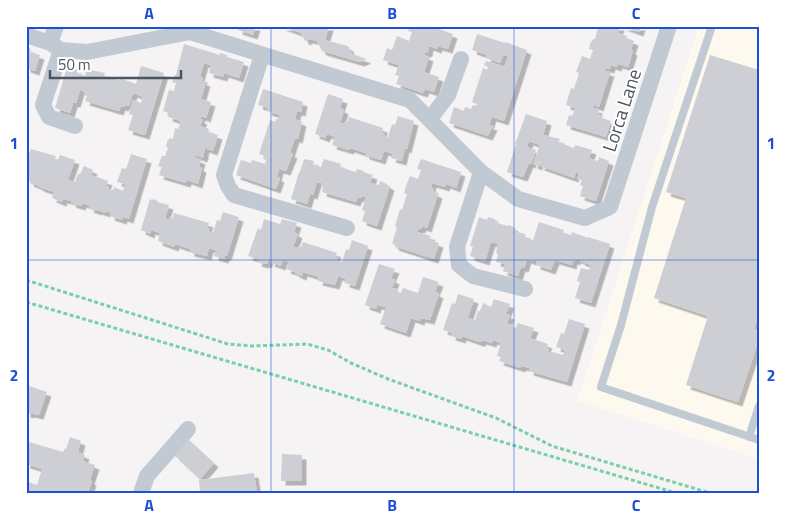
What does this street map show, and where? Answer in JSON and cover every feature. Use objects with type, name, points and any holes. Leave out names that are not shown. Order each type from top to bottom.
[{"type":"street","points":[[56,26],[55,46],[42,105],[49,117],[75,126]]},
{"type":"street","name":"Lorca Lane","points":[[481,172],[518,199],[585,218],[610,206],[669,26]]},
{"type":"street","points":[[26,35],[55,46],[87,52],[190,32],[410,100],[481,172],[457,247],[459,265],[473,276],[525,289]]},
{"type":"street","points":[[262,55],[224,175],[228,186],[234,195],[347,228]]},
{"type":"street","points":[[430,119],[448,95],[461,59]]},
{"type":"street","points":[[141,493],[147,476],[188,429]]},
{"type":"lane","points":[[712,26],[652,207],[621,325],[602,387],[759,440]]},
{"type":"lane","points":[[749,437],[759,406]]},
{"type":"path","points":[[26,280],[228,344],[251,346],[307,344],[328,350],[388,380],[496,418],[552,446],[710,493]]},
{"type":"path","points":[[26,302],[676,493]]},
{"type":"shaded area","points":[[699,26],[759,26],[759,459],[577,401]]},
{"type":"building","points":[[239,26],[256,26],[253,35],[238,30]]},
{"type":"building","points":[[281,26],[329,26],[325,40],[348,46],[352,54],[367,59],[360,62],[322,51],[317,41],[309,39],[305,41],[301,33]]},
{"type":"building","points":[[410,26],[430,26],[453,34],[448,49],[438,46],[437,49],[429,46],[428,52],[424,55],[429,57],[424,72],[439,77],[434,92],[425,89],[423,93],[396,84],[399,76],[395,75],[399,65],[383,60],[387,48],[392,50],[397,36],[409,41],[412,32],[408,31]]},
{"type":"building","points":[[600,26],[620,26],[618,33],[634,41],[628,67],[618,64],[617,67],[611,65],[610,69],[606,68],[605,71],[610,72],[599,107],[594,105],[593,108],[598,109],[597,114],[603,116],[602,118],[611,121],[606,137],[566,125],[569,115],[572,116],[575,108],[566,105],[571,88],[574,89],[579,73],[576,72],[582,56],[590,59],[593,50],[589,49],[591,41],[595,39]]},
{"type":"building","points":[[622,26],[641,26],[639,32]]},
{"type":"building","points":[[477,34],[527,50],[504,121],[492,117],[489,125],[493,126],[488,136],[449,123],[454,107],[464,111],[465,107],[471,109],[473,105],[476,106],[477,104],[472,102],[483,68],[487,70],[488,67],[484,65],[486,61],[505,67],[508,56],[503,55],[500,63],[486,58],[487,55],[472,50]]},
{"type":"building","points":[[184,44],[220,55],[220,53],[227,55],[227,57],[244,62],[239,78],[224,73],[223,77],[209,73],[211,65],[204,63],[200,77],[203,78],[202,81],[206,82],[201,99],[211,102],[206,118],[201,116],[200,119],[203,120],[200,126],[209,129],[208,132],[218,135],[213,151],[205,148],[203,158],[195,155],[194,157],[201,160],[199,167],[202,168],[198,184],[187,180],[186,183],[159,175],[162,167],[158,166],[168,148],[166,146],[168,139],[173,139],[175,128],[178,129],[181,121],[168,117],[169,113],[163,111],[169,90],[174,91],[176,83],[172,82],[176,75]]},
{"type":"building","points":[[26,47],[31,49],[30,52],[40,55],[35,71],[26,68]]},
{"type":"building","points":[[710,55],[759,70],[759,313],[754,329],[759,331],[759,339],[738,402],[686,385],[708,316],[654,298],[686,198],[666,192]]},
{"type":"building","points":[[141,66],[164,73],[145,135],[128,130],[133,115],[129,114],[133,100],[141,103],[143,97],[133,93],[129,106],[121,106],[119,111],[85,101],[87,96],[84,95],[85,92],[80,90],[76,103],[73,103],[70,113],[55,108],[67,67],[78,70],[77,73],[85,76],[87,69],[105,73],[104,76],[119,80],[120,78],[136,84]]},
{"type":"building","points":[[263,89],[303,102],[301,112],[297,111],[295,119],[302,122],[298,139],[295,138],[290,153],[293,154],[286,171],[279,169],[277,177],[280,178],[276,189],[236,175],[241,160],[251,163],[252,160],[265,164],[264,156],[259,154],[270,120],[275,122],[280,115],[267,111],[268,108],[258,105]]},
{"type":"building","points":[[328,94],[343,99],[340,108],[344,110],[340,123],[348,122],[349,117],[383,128],[382,133],[388,137],[392,124],[395,125],[398,116],[414,121],[402,161],[391,158],[393,154],[384,151],[381,160],[350,148],[349,150],[332,145],[335,137],[327,134],[325,138],[315,134]]},
{"type":"building","points":[[526,114],[547,121],[543,135],[560,139],[558,142],[574,148],[575,145],[592,150],[589,158],[598,161],[599,157],[609,161],[596,201],[580,196],[583,186],[580,185],[582,180],[577,179],[579,173],[576,172],[574,178],[540,166],[541,162],[539,161],[538,166],[533,164],[540,145],[529,141],[527,147],[536,150],[531,164],[529,163],[523,177],[507,172]]},
{"type":"building","points":[[31,149],[56,156],[55,159],[58,160],[60,155],[75,160],[68,180],[75,182],[84,166],[93,170],[91,175],[108,181],[106,186],[109,187],[108,189],[113,190],[114,187],[123,191],[125,184],[117,182],[122,168],[126,169],[131,154],[147,159],[129,219],[123,217],[122,220],[110,216],[111,213],[97,211],[82,203],[81,206],[63,199],[62,202],[52,198],[54,192],[29,182],[30,180],[26,179],[26,162]]},
{"type":"building","points":[[304,159],[314,161],[313,165],[321,167],[324,159],[341,164],[340,167],[356,172],[357,169],[364,171],[373,175],[370,183],[379,185],[380,181],[390,186],[377,226],[362,221],[365,211],[362,210],[366,197],[358,197],[356,202],[322,192],[323,187],[321,183],[317,182],[313,195],[310,194],[307,204],[291,199]]},
{"type":"building","points":[[421,159],[461,172],[456,188],[446,184],[445,187],[432,183],[431,188],[434,189],[433,192],[438,194],[427,228],[422,226],[417,232],[431,236],[429,240],[439,243],[434,259],[392,244],[400,209],[402,210],[407,194],[404,193],[406,186],[410,176],[418,179],[421,170],[417,169]]},
{"type":"building","points":[[150,199],[169,205],[165,218],[169,220],[170,217],[173,218],[174,213],[209,223],[207,228],[210,229],[209,232],[213,233],[217,220],[220,221],[223,212],[239,217],[227,256],[224,259],[214,256],[217,251],[209,248],[207,256],[190,252],[190,249],[175,244],[174,247],[158,241],[160,233],[151,230],[150,234],[141,230]]},
{"type":"building","points":[[479,217],[487,220],[488,217],[495,219],[498,221],[497,223],[514,227],[516,229],[515,232],[526,234],[525,237],[533,240],[539,222],[564,230],[563,233],[571,235],[572,232],[610,244],[591,303],[575,298],[580,282],[577,281],[581,268],[589,270],[591,265],[581,260],[573,260],[572,265],[555,260],[551,270],[536,265],[537,261],[527,259],[524,268],[521,267],[518,276],[503,271],[505,264],[496,262],[498,244],[491,242],[485,261],[470,256],[473,247],[470,246]]},
{"type":"building","points":[[264,219],[280,224],[282,219],[297,223],[294,232],[298,234],[293,247],[301,247],[303,242],[337,253],[335,257],[338,258],[338,261],[342,262],[346,249],[349,250],[352,240],[368,246],[355,286],[345,283],[346,279],[338,276],[335,285],[318,281],[319,277],[303,272],[302,276],[286,269],[289,262],[283,260],[281,266],[270,262],[271,259],[269,259],[267,264],[264,264],[257,262],[258,259],[248,256],[258,228],[261,230]]},
{"type":"building","points":[[379,264],[395,269],[391,278],[395,280],[392,288],[398,289],[398,292],[401,293],[403,288],[418,293],[423,277],[439,282],[435,292],[439,294],[430,320],[421,318],[420,321],[411,318],[406,333],[380,324],[386,307],[377,305],[376,309],[365,305]]},
{"type":"building","points":[[458,294],[474,299],[468,318],[475,320],[483,303],[491,307],[494,299],[510,304],[506,314],[510,315],[507,324],[513,324],[513,327],[516,328],[518,323],[534,328],[530,338],[548,344],[546,348],[549,349],[548,352],[552,353],[563,355],[565,350],[556,347],[561,333],[564,334],[569,319],[585,324],[567,382],[529,371],[530,368],[521,366],[521,368],[499,361],[501,357],[497,356],[501,343],[493,340],[492,343],[482,340],[479,342],[462,336],[461,339],[451,336],[452,333],[443,330],[452,303],[455,304]]},
{"type":"building","points":[[26,385],[47,392],[39,415],[26,413]]},
{"type":"building","points":[[70,437],[81,441],[78,452],[85,455],[83,461],[95,465],[88,493],[26,493],[26,481],[37,485],[42,469],[26,464],[26,441],[63,452]]},
{"type":"building","points":[[189,440],[214,463],[200,479],[175,456]]},
{"type":"building","points":[[282,454],[302,455],[302,481],[281,481]]},
{"type":"building","points":[[254,473],[257,493],[200,493],[199,480]]}]
